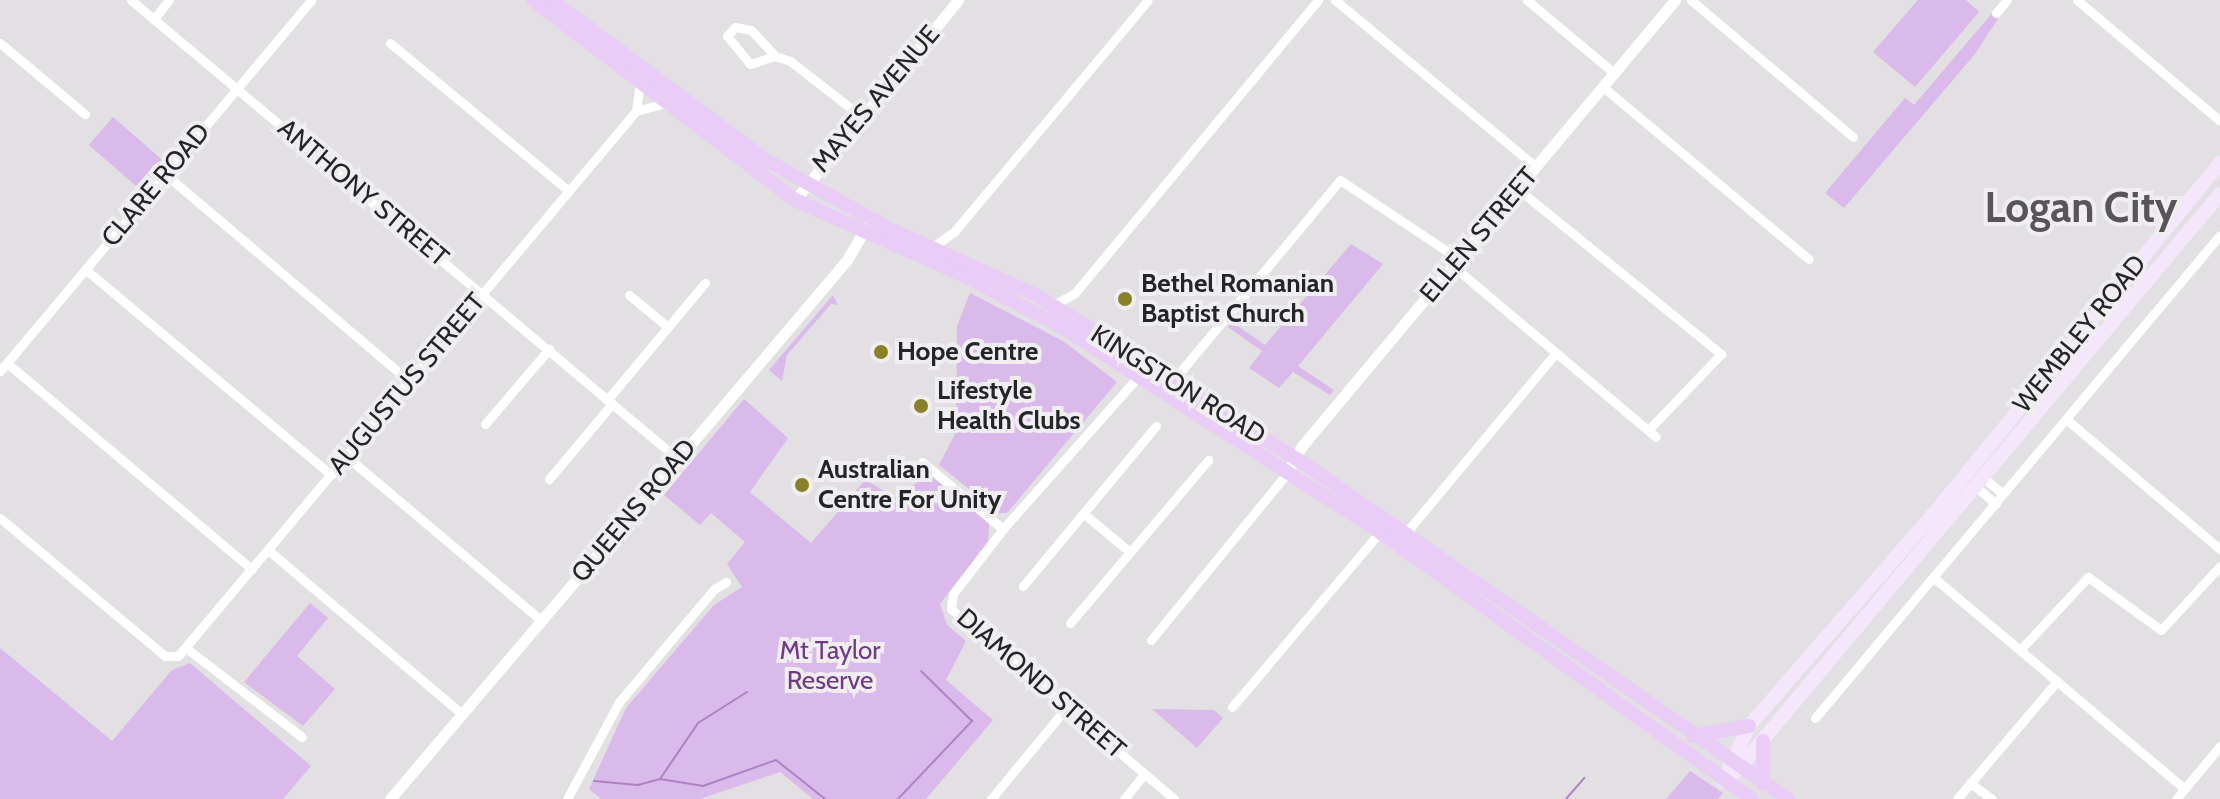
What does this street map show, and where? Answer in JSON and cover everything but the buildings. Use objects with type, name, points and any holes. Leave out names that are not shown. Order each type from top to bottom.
[{"type":"main road","name":"KINGSTON ROAD","points":[[533,0],[795,200],[863,235],[1001,293],[1137,378],[1380,532],[1752,799]]},
{"type":"main road","name":"KINGSTON ROAD","points":[[552,0],[741,144],[870,218],[1053,305],[1294,459],[1734,766],[1788,799]]},
{"type":"main road","name":"WEMBLEY ROAD","points":[[1725,782],[1749,726],[1967,471],[2220,163]]},
{"type":"main road","name":"WEMBLEY ROAD","points":[[1734,766],[1763,741],[2220,194]]},
{"type":"main road","points":[[1693,736],[1749,726]]},
{"type":"main road","points":[[1763,741],[1763,784]]},
{"type":"street","name":"ANTHONY STREET","points":[[131,0],[666,449]]},
{"type":"street","points":[[154,19],[169,0]]},
{"type":"street","name":"CLARE ROAD","points":[[3,367],[311,0]]},
{"type":"street","name":"MAYES AVENUE","points":[[795,200],[958,0]]},
{"type":"street","points":[[933,247],[954,232],[1148,0]]},
{"type":"street","points":[[1053,305],[1074,294],[1318,0]]},
{"type":"street","points":[[1335,0],[1536,167]]},
{"type":"street","points":[[1527,0],[1614,73]]},
{"type":"street","name":"ELLEN STREET","points":[[1287,473],[1294,459],[1675,0]]},
{"type":"street","points":[[1691,0],[1853,137]]},
{"type":"street","points":[[1996,13],[2007,0]]},
{"type":"street","points":[[2077,0],[2220,121]]},
{"type":"street","points":[[775,56],[750,64],[727,36],[735,27],[746,27],[775,56],[790,61],[861,116]]},
{"type":"street","points":[[390,43],[569,191]]},
{"type":"street","points":[[1,47],[85,114]]},
{"type":"street","points":[[640,82],[636,111],[665,103]]},
{"type":"street","points":[[1603,87],[1809,259]]},
{"type":"street","name":"AUGUSTUS STREET","points":[[0,518],[165,656],[178,656],[636,111]]},
{"type":"street","points":[[165,174],[409,381]]},
{"type":"street","points":[[1171,383],[1340,180],[1456,262],[1556,353],[1652,433],[1721,354],[1518,189]]},
{"type":"street","name":"QUEENS ROAD","points":[[390,799],[863,235],[870,218]]},
{"type":"street","points":[[953,256],[954,232]]},
{"type":"street","name":"WEMBLEY ROAD","points":[[1815,718],[2220,235]]},
{"type":"street","points":[[85,269],[331,475]]},
{"type":"street","points":[[549,479],[705,283]]},
{"type":"street","points":[[1072,318],[1074,294]]},
{"type":"street","points":[[629,295],[668,327]]},
{"type":"street","points":[[485,424],[549,349]]},
{"type":"street","points":[[1405,534],[1556,353]]},
{"type":"street","points":[[3,367],[252,569]]},
{"type":"street","name":"DIAMOND STREET","points":[[1137,378],[1003,529],[953,594],[951,609],[1174,799]]},
{"type":"street","points":[[2066,419],[2220,549]]},
{"type":"street","points":[[1023,586],[1156,426]]},
{"type":"street","points":[[346,456],[541,620]]},
{"type":"street","points":[[1070,623],[1208,460]]},
{"type":"street","points":[[922,462],[1003,529]]},
{"type":"street","points":[[1967,471],[2003,494]]},
{"type":"street","points":[[1151,640],[1287,473]]},
{"type":"street","points":[[1980,482],[1996,504]]},
{"type":"street","points":[[1083,513],[1130,552]]},
{"type":"street","points":[[1232,707],[1380,532]]},
{"type":"street","points":[[268,550],[462,714]]},
{"type":"street","points":[[2020,650],[2088,577],[2161,630],[2220,566]]},
{"type":"street","points":[[1933,577],[2184,788]]},
{"type":"street","points":[[567,799],[619,702],[714,589],[726,582]]},
{"type":"street","points":[[186,648],[302,737]]},
{"type":"street","points":[[1957,799],[2057,681]]},
{"type":"street","points":[[991,799],[1066,708]]},
{"type":"street","points":[[2176,799],[2220,746]]},
{"type":"street","points":[[1124,799],[1144,774]]},
{"type":"street","points":[[1970,783],[1992,799]]},
{"type":"green space","points":[[1918,0],[1966,0],[1979,12],[1915,87],[1873,52]]},
{"type":"green space","points":[[1993,12],[1999,17],[1975,54],[1844,208],[1825,193],[1905,98],[1914,105]]},
{"type":"green space","points":[[113,117],[162,160],[138,188],[89,145]]},
{"type":"green space","points":[[1351,244],[1383,264],[1298,366],[1334,390],[1330,395],[1293,372],[1279,388],[1249,368],[1262,351],[1228,327],[1232,322],[1265,345]]},
{"type":"green space","points":[[970,293],[1063,341],[1117,382],[1007,513],[999,513],[939,465],[956,432],[957,326]]},
{"type":"green space","points":[[833,295],[838,305],[831,304],[787,355],[782,381],[769,370]]},
{"type":"green space","name":"Mt Taylor Reserve","points":[[744,399],[788,438],[750,492],[811,543],[865,480],[895,497],[930,474],[989,524],[988,541],[940,604],[947,625],[966,641],[946,680],[993,720],[926,799],[813,799],[780,772],[700,799],[601,799],[589,789],[626,708],[714,605],[742,587],[727,564],[745,542],[711,513],[700,525],[664,495]]},
{"type":"green space","points":[[310,603],[328,618],[297,656],[335,689],[303,726],[244,682]]},
{"type":"green space","points":[[0,648],[112,741],[172,670],[190,663],[311,766],[283,799],[0,799]]},
{"type":"green space","points":[[1152,709],[1214,710],[1223,718],[1197,748]]},
{"type":"green space","points":[[1690,771],[1723,793],[1718,799],[1666,799]]},
{"type":"waterway","points":[[898,799],[972,721],[921,671]]},
{"type":"waterway","points":[[660,779],[698,723],[747,692]]},
{"type":"waterway","points":[[594,781],[638,785],[660,779],[703,786],[776,760],[825,799]]},
{"type":"waterway","points":[[1566,799],[1584,778]]},
{"type":"place","name":"Bethel Romanian Baptist Church","points":[[1125,299]]},
{"type":"place","name":"Hope Centre","points":[[881,352]]},
{"type":"place","name":"Lifestyle Health Clubs","points":[[921,406]]},
{"type":"place","name":"Australian Centre For Unity","points":[[802,485]]},
{"type":"district","name":"Logan City","points":[[2081,207]]}]
